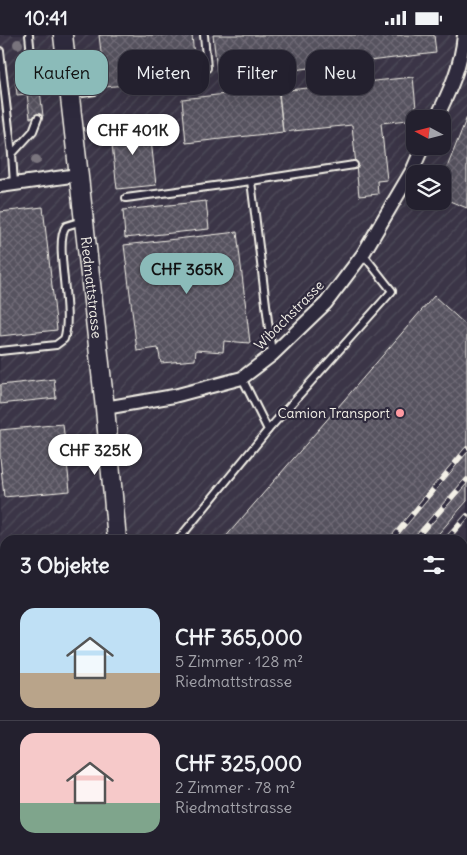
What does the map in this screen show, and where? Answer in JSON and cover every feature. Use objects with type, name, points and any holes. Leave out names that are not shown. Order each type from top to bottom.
[{"type":"main road","name":"Riedmattstrasse","points":[[63,35],[65,50]]},
{"type":"main road","name":"Riedmattstrasse","points":[[70,95],[105,408],[117,535]]},
{"type":"street","points":[[440,110],[454,82],[462,55],[464,35]]},
{"type":"street","name":"Wibachstrasse","points":[[105,408],[174,396],[242,378],[272,355],[326,303],[363,254],[419,155]]},
{"type":"street","points":[[0,186],[78,175]]},
{"type":"lane","points":[[29,35],[31,50]]},
{"type":"lane","points":[[204,35],[205,50]]},
{"type":"lane","points":[[0,51],[3,95],[12,154],[14,184]]},
{"type":"lane","points":[[12,154],[33,131],[38,118]]},
{"type":"lane","points":[[126,198],[354,165]]},
{"type":"lane","points":[[251,181],[272,355]]},
{"type":"lane","points":[[0,351],[56,345],[64,339],[66,295],[61,238],[66,226],[83,221]]},
{"type":"lane","points":[[182,535],[268,430],[392,291],[363,254]]},
{"type":"lane","points":[[242,378],[268,430]]},
{"type":"shaded area","points":[[0,35],[467,35],[467,527],[460,535],[0,535]]},
{"type":"shaded area","points":[[467,527],[467,535],[460,535]]},
{"type":"building","points":[[99,35],[192,35],[193,50],[118,50],[118,86],[108,87],[108,50],[101,50]]},
{"type":"building","points":[[213,35],[434,35],[436,53],[374,60],[374,50],[306,50],[306,69],[296,70],[296,50],[219,50],[218,79]]},
{"type":"building","points":[[413,77],[416,110],[406,110],[406,120],[381,123],[387,180],[377,181],[378,194],[359,196],[352,125],[283,132],[279,95],[296,95],[296,89],[306,88],[306,95],[374,95],[374,81]]},
{"type":"building","points":[[27,95],[41,95],[43,116],[30,118]]},
{"type":"building","points":[[219,95],[279,95],[283,132],[186,143],[182,99]]},
{"type":"building","points":[[467,117],[467,208],[451,202],[451,165],[448,165]]},
{"type":"building","points":[[149,122],[156,185],[117,189],[110,127]]},
{"type":"building","points":[[206,201],[209,229],[125,238],[123,210]]},
{"type":"building","points":[[43,207],[57,330],[0,336],[0,212]]},
{"type":"building","points":[[237,232],[250,343],[224,341],[223,352],[196,350],[195,360],[161,363],[158,348],[137,351],[124,245]]},
{"type":"building","name":"Camion Transport","points":[[434,296],[467,326],[467,501],[437,535],[227,535]]},
{"type":"building","points":[[54,379],[56,398],[0,404],[0,385]]},
{"type":"building","points":[[63,424],[70,491],[4,497],[0,457],[0,430]]},
{"type":"railway","points":[[395,535],[467,449]]},
{"type":"railway","points":[[418,535],[467,480]]},
{"type":"railway","points":[[450,535],[467,516]]},
{"type":"place","name":"Camion Transport","points":[[400,413]]}]
